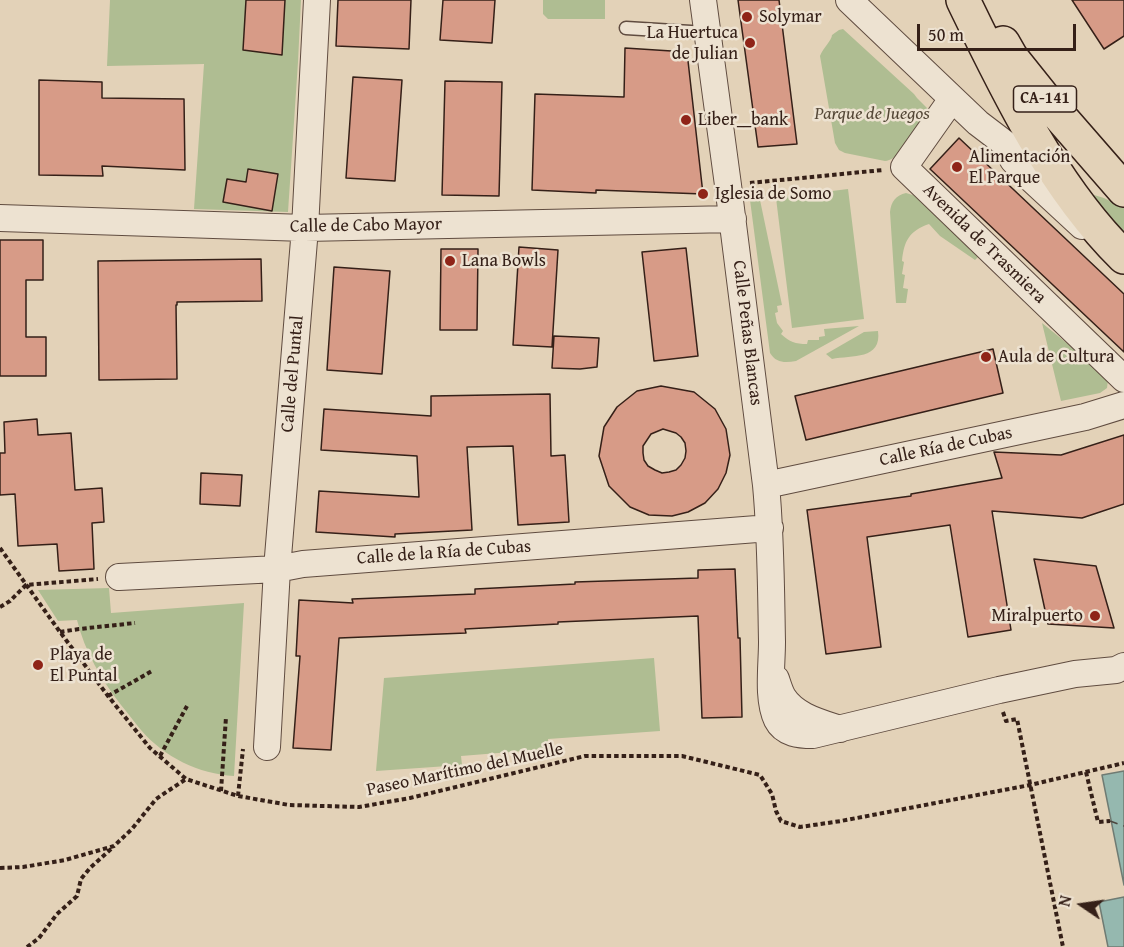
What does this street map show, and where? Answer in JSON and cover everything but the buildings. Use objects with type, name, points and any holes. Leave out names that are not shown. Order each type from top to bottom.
[{"type":"main road","name":"CA-141","points":[[963,0],[1015,103],[1057,175],[1120,253]]},
{"type":"main road","name":"CA-141","points":[[976,0],[1011,57],[1124,190]]},
{"type":"main road","points":[[1057,175],[1104,186],[1124,200]]},
{"type":"street","name":"Calle del Puntal","points":[[267,747],[277,568],[305,228],[317,0]]},
{"type":"street","name":"Calle Peñas Blancas","points":[[703,0],[766,485],[770,528],[771,699],[778,723],[793,734],[813,735],[999,690],[1075,674],[1121,670]]},
{"type":"street","points":[[849,0],[978,123],[1029,177],[1082,226],[1120,253]]},
{"type":"street","points":[[904,167],[952,99]]},
{"type":"street","points":[[978,123],[1024,158],[1057,175]]},
{"type":"street","name":"Avenida de Trasmiera","points":[[904,167],[1124,378]]},
{"type":"street","name":"Calle de Cabo Mayor","points":[[0,218],[305,228],[733,219]]},
{"type":"street","name":"Calle Ría de Cubas","points":[[766,485],[1085,417],[1124,405]]},
{"type":"street","name":"Calle de la Ría de Cubas","points":[[119,578],[277,568],[303,564],[770,528]]},
{"type":"lane","points":[[626,28],[707,33]]},
{"type":"path","points":[[728,185],[904,167]]},
{"type":"path","name":"Paseo Marítimo del Muelle","points":[[0,548],[60,632],[150,748],[186,779],[238,796],[288,805],[359,807],[410,798],[585,756],[682,756],[760,775],[772,794],[781,821],[800,827],[1030,785]]},
{"type":"path","points":[[0,608],[26,585],[119,578]]},
{"type":"path","points":[[60,632],[135,623]]},
{"type":"path","points":[[108,696],[152,671]]},
{"type":"path","points":[[999,690],[1006,721],[1017,719],[1063,947]]},
{"type":"path","points":[[160,756],[187,706]]},
{"type":"path","points":[[221,790],[226,717]]},
{"type":"path","points":[[238,796],[243,745],[267,747]]},
{"type":"path","points":[[1030,785],[1124,763]]},
{"type":"path","points":[[1086,772],[1098,822],[1110,821]]},
{"type":"path","points":[[27,947],[39,938],[57,914],[77,896],[81,879],[132,829],[156,798],[186,779]]},
{"type":"path","points":[[0,868],[65,860],[114,846]]},
{"type":"green space","points":[[110,0],[301,0],[288,212],[194,209],[204,64],[107,66]]},
{"type":"green space","points":[[543,0],[605,0],[605,19],[548,19],[543,14]]},
{"type":"green space","name":"Parque de Juegos","points":[[843,29],[933,114],[913,141],[908,138],[899,152],[889,160],[845,153],[839,150],[835,143],[820,56],[832,35]]},
{"type":"green space","points":[[848,189],[864,319],[792,328],[776,198]]},
{"type":"green space","points":[[1084,192],[1104,198],[1124,208],[1124,240]]},
{"type":"green space","points":[[906,193],[916,196],[980,255],[975,260],[940,236],[929,224],[917,230],[906,242],[903,254],[902,274],[905,275],[903,288],[908,289],[906,303],[896,303],[890,212],[899,195]]},
{"type":"green space","points":[[753,196],[760,200],[782,305],[777,306],[778,312],[775,313],[777,323],[783,331],[781,334],[793,342],[807,344],[808,340],[819,340],[819,337],[825,336],[824,329],[859,326],[796,361],[781,361],[775,359],[770,353],[750,200]]},
{"type":"green space","points":[[1042,323],[1105,374],[1108,380],[1107,388],[1100,393],[1061,401]]},
{"type":"green space","points":[[878,331],[878,340],[870,352],[832,359],[826,354],[864,332]]},
{"type":"green space","points":[[109,588],[111,613],[244,603],[234,776],[195,768],[171,756],[150,740],[100,675],[84,643],[77,620],[58,621],[38,590]]},
{"type":"green space","points":[[654,658],[660,731],[548,739],[548,749],[461,756],[462,765],[376,771],[384,678]]},
{"type":"water","points":[[1124,771],[1124,885],[1102,775]]},
{"type":"water","points":[[1124,897],[1124,947],[1108,947],[1099,902]]},
{"type":"ferry route","points":[[1110,821],[1124,826]]},
{"type":"place","name":"Solymar","points":[[747,17]]},
{"type":"place","name":"La Huertuca de Julian","points":[[750,43]]},
{"type":"place","name":"Liber__bank","points":[[686,120]]},
{"type":"place","name":"Alimentación El Parque","points":[[957,167]]},
{"type":"place","name":"Iglesia de Somo","points":[[703,194]]},
{"type":"place","name":"Lana Bowls","points":[[450,261]]},
{"type":"place","name":"Aula de Cultura","points":[[986,357]]},
{"type":"place","name":"Miralpuerto","points":[[1095,616]]},
{"type":"place","name":"Playa de El Puntal","points":[[38,665]]}]
